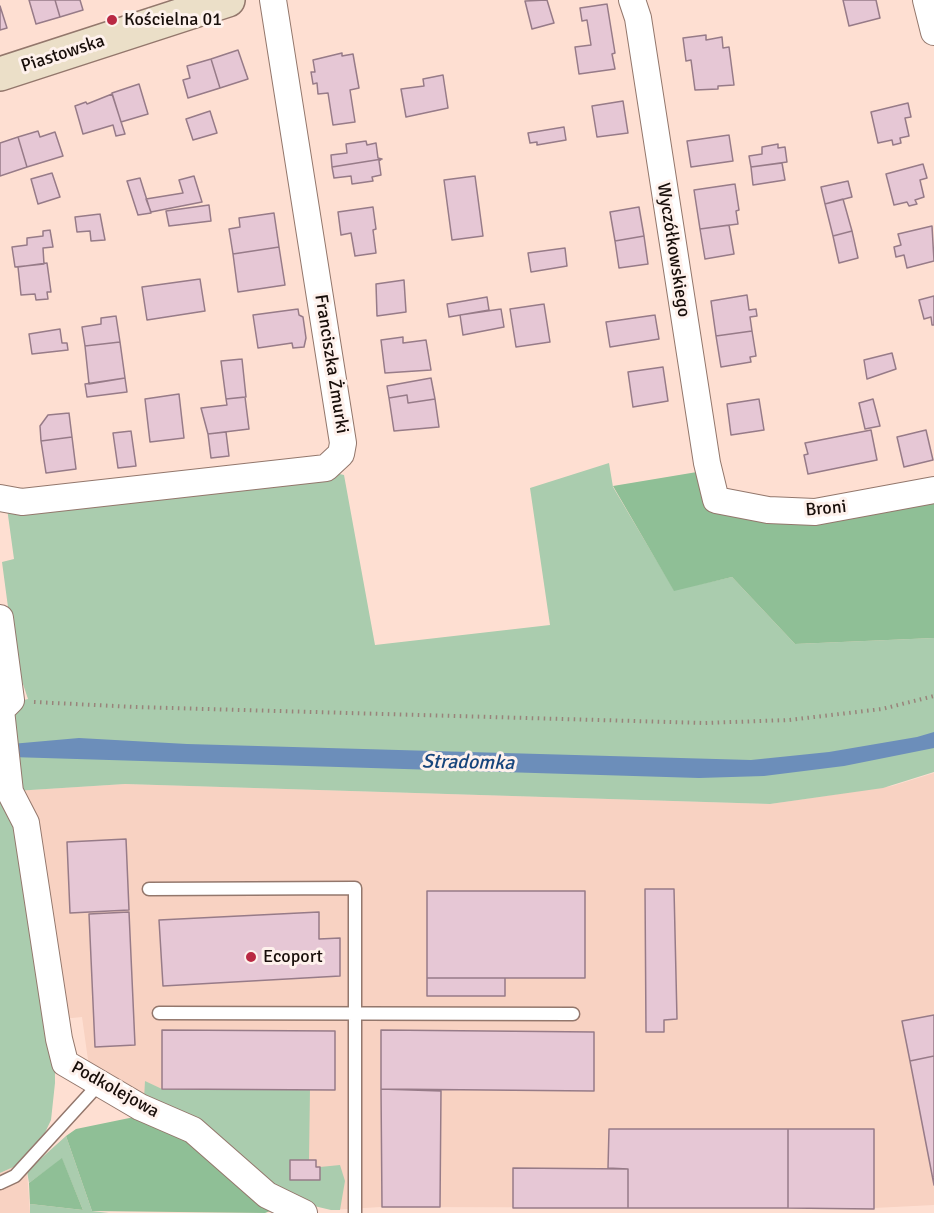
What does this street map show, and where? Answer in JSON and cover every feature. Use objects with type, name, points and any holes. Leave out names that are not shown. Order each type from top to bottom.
[{"type":"street","name":"Piastowska","points":[[0,74],[228,0]]},
{"type":"street","name":"Franciszka Żmurki","points":[[0,498],[22,502],[326,468],[341,454],[344,442],[273,0]]},
{"type":"street","name":"Wyczółkowskiego","points":[[632,0],[640,29],[705,452],[716,500]]},
{"type":"street","points":[[926,0],[934,32]]},
{"type":"street","name":"Broni","points":[[716,500],[768,510],[816,512],[934,490]]},
{"type":"street","points":[[0,618],[6,705]]},
{"type":"street","name":"Podkolejowa","points":[[6,705],[10,792],[26,823],[59,1040],[65,1063],[140,1107],[193,1130],[267,1195],[304,1213]]},
{"type":"lane","points":[[149,889],[355,888],[355,1213]]},
{"type":"lane","points":[[159,1014],[355,1012],[573,1014]]},
{"type":"lane","points":[[0,1183],[15,1176],[99,1084]]},
{"type":"path","points":[[6,705],[705,723],[789,720],[882,709],[934,696]]},
{"type":"shaded area","points":[[934,773],[934,1205],[874,1208],[381,1207],[331,1210],[89,1067],[82,1017],[62,1019],[14,791],[125,784],[770,804],[892,786]]},
{"type":"shaded area","points":[[20,1164],[27,1171],[30,1213],[0,1213],[0,1173]]},
{"type":"green space","points":[[609,463],[613,487],[674,590],[732,577],[795,644],[934,638],[934,772],[883,788],[770,804],[125,784],[15,791],[6,717],[20,701],[28,699],[15,660],[2,562],[14,559],[7,508],[335,473],[344,475],[375,645],[550,625],[530,488]]},
{"type":"green space","points":[[703,471],[712,507],[934,494],[934,638],[795,644],[732,577],[674,591],[613,486]]},
{"type":"green space","points":[[0,757],[22,821],[55,1066],[55,1083],[51,1120],[42,1139],[20,1164],[0,1173]]},
{"type":"green space","points":[[145,1081],[162,1089],[310,1089],[309,1160],[291,1160],[290,1180],[320,1180],[320,1167],[340,1165],[345,1181],[340,1210],[293,1201],[144,1099]]},
{"type":"green space","points":[[144,1115],[181,1131],[273,1210],[265,1213],[92,1211],[66,1136],[76,1129]]},
{"type":"green space","points":[[66,1136],[92,1211],[109,1213],[30,1213],[30,1204],[83,1210],[62,1159],[29,1183],[27,1171]]},
{"type":"green space","points":[[62,1158],[83,1210],[30,1204],[29,1183]]},
{"type":"water","name":"Stradomka","points":[[934,732],[934,748],[844,766],[764,776],[699,778],[11,757],[0,745],[79,738],[187,744],[751,760],[829,752]]},
{"type":"building","points":[[29,0],[55,0],[60,17],[36,24]]},
{"type":"building","points":[[55,0],[80,0],[83,10],[60,17]]},
{"type":"building","points":[[547,0],[554,23],[532,29],[525,1]]},
{"type":"building","points":[[843,0],[876,0],[880,18],[849,26]]},
{"type":"building","points":[[607,4],[615,53],[612,54],[615,69],[579,74],[575,47],[591,45],[587,20],[582,21],[580,8]]},
{"type":"building","points":[[0,6],[7,28],[0,30]]},
{"type":"building","points":[[706,35],[706,40],[722,37],[723,48],[729,47],[734,85],[718,86],[718,89],[695,90],[691,60],[686,61],[683,38]]},
{"type":"building","points":[[238,50],[248,79],[220,88],[211,59]]},
{"type":"building","points":[[342,53],[342,56],[353,54],[359,88],[350,90],[355,122],[333,125],[328,93],[318,94],[317,83],[313,84],[311,72],[315,72],[313,60]]},
{"type":"building","points":[[211,59],[220,88],[188,98],[183,80],[190,78],[187,66]]},
{"type":"building","points":[[443,75],[448,108],[406,117],[401,89],[424,86],[423,79]]},
{"type":"building","points":[[139,84],[148,114],[121,122],[112,93]]},
{"type":"building","points":[[112,94],[125,134],[116,136],[113,125],[83,134],[75,106]]},
{"type":"building","points":[[623,101],[628,133],[597,137],[592,106]]},
{"type":"building","points":[[908,103],[911,117],[905,118],[909,136],[900,138],[901,143],[893,145],[892,140],[878,143],[871,112]]},
{"type":"building","points":[[210,111],[217,133],[193,140],[186,119]]},
{"type":"building","points":[[564,127],[566,140],[537,145],[537,142],[530,143],[528,133]]},
{"type":"building","points":[[38,131],[40,137],[55,132],[63,156],[27,167],[18,137]]},
{"type":"building","points":[[729,135],[733,161],[691,167],[687,141]]},
{"type":"building","points":[[18,137],[27,167],[0,176],[0,143]]},
{"type":"building","points":[[366,141],[367,145],[376,143],[378,158],[382,159],[332,167],[331,155],[347,153],[346,144]]},
{"type":"building","points":[[778,144],[778,148],[785,147],[787,162],[751,167],[749,156],[762,154],[762,147]]},
{"type":"building","points":[[382,159],[379,161],[381,175],[372,177],[373,181],[352,184],[351,176],[334,178],[332,167]]},
{"type":"building","points":[[782,163],[785,180],[753,185],[751,167]]},
{"type":"building","points":[[923,164],[927,178],[920,180],[924,197],[915,200],[917,204],[909,206],[907,202],[894,205],[886,174]]},
{"type":"building","points":[[52,173],[60,197],[38,204],[31,179]]},
{"type":"building","points":[[194,176],[202,202],[151,212],[146,199],[183,193],[179,180]]},
{"type":"building","points":[[475,176],[483,236],[452,240],[444,180]]},
{"type":"building","points":[[140,178],[151,213],[138,215],[127,181]]},
{"type":"building","points":[[848,181],[852,197],[825,204],[821,187]]},
{"type":"building","points":[[735,184],[739,210],[736,211],[738,224],[700,229],[694,190]]},
{"type":"building","points":[[843,199],[852,231],[833,236],[825,204]]},
{"type":"building","points":[[209,205],[211,221],[169,226],[166,211]]},
{"type":"building","points":[[373,207],[376,253],[355,256],[351,233],[341,235],[338,212]]},
{"type":"building","points":[[639,207],[644,236],[615,241],[610,212]]},
{"type":"building","points":[[274,213],[279,247],[233,254],[229,229],[240,227],[239,218]]},
{"type":"building","points":[[100,214],[105,240],[91,241],[90,231],[77,232],[75,217]]},
{"type":"building","points":[[729,225],[734,254],[705,259],[700,229]]},
{"type":"building","points":[[932,226],[934,261],[907,268],[904,255],[896,257],[894,247],[901,245],[898,234]]},
{"type":"building","points":[[50,230],[53,247],[43,248],[44,264],[15,267],[12,247],[27,245],[27,238],[43,236],[43,231]]},
{"type":"building","points":[[852,231],[858,258],[839,263],[833,236]]},
{"type":"building","points":[[644,236],[648,264],[619,268],[615,241]]},
{"type":"building","points":[[279,247],[285,285],[238,292],[233,254]]},
{"type":"building","points":[[565,248],[567,266],[531,272],[528,253]]},
{"type":"building","points":[[47,263],[51,292],[47,292],[48,299],[36,300],[35,294],[21,295],[18,267]]},
{"type":"building","points":[[200,279],[205,311],[147,320],[142,287]]},
{"type":"building","points":[[404,280],[406,312],[377,316],[376,284]]},
{"type":"building","points":[[747,295],[749,310],[756,309],[757,316],[750,317],[752,331],[716,336],[711,301]]},
{"type":"building","points":[[934,296],[934,325],[932,325],[931,317],[924,319],[919,300]]},
{"type":"building","points":[[487,297],[489,310],[449,317],[447,304]]},
{"type":"building","points":[[544,304],[550,342],[516,347],[510,309]]},
{"type":"building","points":[[298,309],[299,315],[303,317],[306,338],[304,347],[293,348],[292,343],[258,348],[253,315]]},
{"type":"building","points":[[501,309],[504,327],[463,335],[460,315]]},
{"type":"building","points":[[655,315],[659,339],[610,347],[606,322]]},
{"type":"building","points":[[116,316],[120,342],[85,346],[82,327],[101,324],[101,318]]},
{"type":"building","points":[[60,329],[62,343],[67,343],[68,350],[32,354],[29,334]]},
{"type":"building","points":[[752,331],[756,356],[750,357],[751,362],[721,367],[716,336]]},
{"type":"building","points":[[403,337],[403,343],[426,340],[431,370],[385,373],[381,340]]},
{"type":"building","points":[[120,342],[125,378],[89,384],[85,346]]},
{"type":"building","points":[[892,353],[896,369],[867,379],[864,360]]},
{"type":"building","points":[[242,359],[246,397],[226,399],[221,361]]},
{"type":"building","points":[[663,367],[668,401],[633,407],[628,372]]},
{"type":"building","points":[[125,378],[127,392],[87,397],[85,384]]},
{"type":"building","points":[[431,378],[435,399],[408,403],[407,395],[389,398],[387,386]]},
{"type":"building","points":[[179,394],[184,438],[150,442],[145,399]]},
{"type":"building","points":[[407,395],[408,403],[435,399],[439,427],[394,431],[389,398]]},
{"type":"building","points":[[245,397],[249,429],[208,434],[201,408],[227,405],[226,399]]},
{"type":"building","points":[[759,399],[764,430],[731,435],[727,404]]},
{"type":"building","points":[[873,399],[880,426],[865,429],[859,403]]},
{"type":"building","points":[[69,413],[72,437],[41,441],[40,426],[48,415]]},
{"type":"building","points":[[871,430],[877,460],[808,474],[804,455],[808,454],[805,443]]},
{"type":"building","points":[[926,430],[933,460],[904,467],[897,437]]},
{"type":"building","points":[[131,431],[136,466],[118,468],[113,433]]},
{"type":"building","points":[[226,432],[229,456],[211,458],[208,434]]},
{"type":"building","points":[[72,437],[76,469],[46,473],[41,441]]},
{"type":"building","points":[[126,839],[129,910],[70,913],[67,842]]},
{"type":"building","points":[[645,889],[674,889],[677,1019],[664,1020],[664,1032],[646,1032]]},
{"type":"building","points":[[427,891],[585,891],[585,978],[427,978]]},
{"type":"building","points":[[129,912],[135,1045],[95,1047],[89,914]]},
{"type":"building","name":"Ecoport","points":[[319,912],[319,939],[340,938],[340,976],[163,986],[159,920]]},
{"type":"building","points":[[427,978],[505,978],[505,996],[427,996]]},
{"type":"building","points":[[934,1015],[934,1056],[910,1061],[902,1021]]},
{"type":"building","points":[[162,1030],[335,1031],[335,1090],[162,1089]]},
{"type":"building","points":[[381,1030],[594,1032],[594,1091],[381,1089]]},
{"type":"building","points":[[934,1056],[934,1185],[910,1061]]},
{"type":"building","points":[[381,1089],[441,1091],[440,1207],[382,1207]]},
{"type":"building","points":[[609,1129],[788,1129],[788,1208],[628,1208],[628,1169],[608,1168]]},
{"type":"building","points":[[788,1129],[874,1129],[874,1209],[788,1208]]},
{"type":"building","points":[[290,1160],[316,1160],[316,1167],[320,1167],[320,1180],[290,1180]]},
{"type":"building","points":[[513,1168],[628,1169],[628,1208],[513,1208]]},
{"type":"place","name":"Kościelna 01","points":[[112,20]]},
{"type":"place","name":"Ecoport","points":[[251,957]]}]
